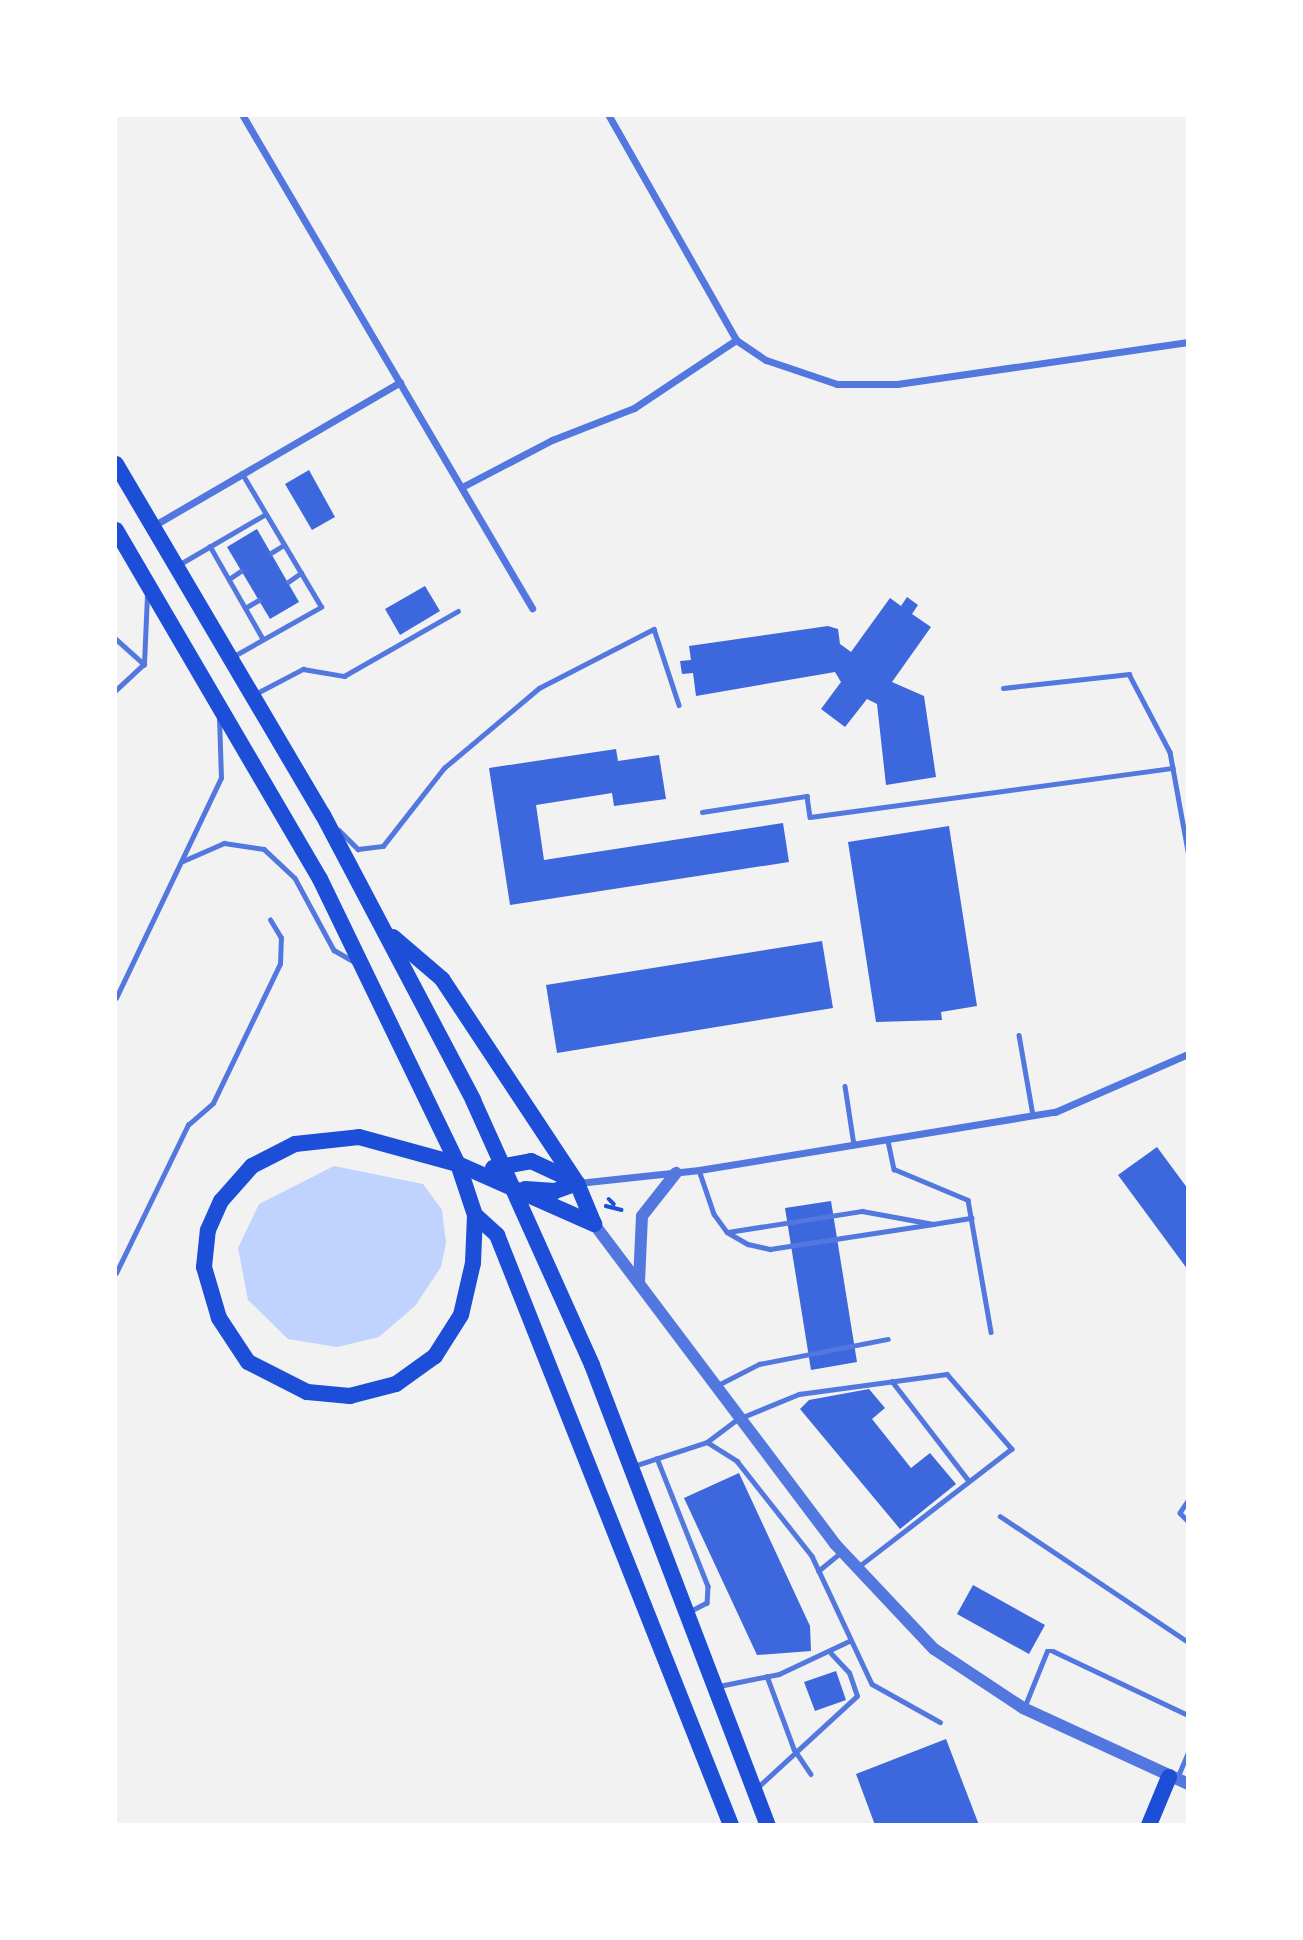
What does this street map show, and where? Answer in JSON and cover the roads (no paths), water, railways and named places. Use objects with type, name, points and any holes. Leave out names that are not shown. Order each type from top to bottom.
[{"type":"highway","points":[[116,464],[323,815],[386,931],[500,1163],[514,1186],[630,1467],[768,1825]]},
{"type":"highway","points":[[117,537],[213,690],[366,968],[458,1164],[475,1215],[473,1264],[461,1315],[435,1356],[396,1384],[349,1395],[307,1392],[248,1362],[219,1318],[204,1267],[208,1230],[221,1201],[252,1166],[279,1149],[335,1136],[458,1164],[514,1186],[594,1224]]},
{"type":"highway","points":[[386,931],[442,979],[577,1183],[594,1224]]},
{"type":"highway","points":[[469,1194],[484,1173],[500,1163],[547,1165],[577,1183]]},
{"type":"highway","points":[[514,1186],[555,1191],[577,1183]]},
{"type":"highway","points":[[475,1215],[497,1236],[564,1395],[731,1825]]},
{"type":"highway","points":[[1149,1825],[1178,1780]]},
{"type":"street","points":[[243,116],[532,608]]},
{"type":"street","points":[[609,116],[736,341],[766,360],[837,384],[897,384],[1188,342]]},
{"type":"street","points":[[462,487],[552,440],[634,408],[736,341]]},
{"type":"street","points":[[152,526],[400,382]]},
{"type":"street","points":[[577,1183],[699,1170],[1034,1116],[1077,1105],[1188,1054]]},
{"type":"street","points":[[639,1282],[642,1216],[676,1173]]},
{"type":"street","points":[[594,1224],[738,1419],[842,1552],[934,1649],[1023,1708],[1178,1780]]},
{"type":"lane","points":[[230,658],[321,607],[242,473]]},
{"type":"lane","points":[[176,566],[266,514]]},
{"type":"lane","points":[[271,553],[284,545]]},
{"type":"lane","points":[[210,546],[263,639]]},
{"type":"lane","points":[[229,579],[241,571]]},
{"type":"lane","points":[[288,582],[302,573]]},
{"type":"lane","points":[[116,690],[144,664],[150,627],[146,582]]},
{"type":"lane","points":[[246,608],[259,600]]},
{"type":"lane","points":[[253,696],[303,669],[344,676],[458,611]]},
{"type":"lane","points":[[323,815],[358,849],[383,846],[444,768],[539,688],[654,629],[679,705]]},
{"type":"lane","points":[[116,642],[144,664]]},
{"type":"lane","points":[[1003,688],[1129,674],[1173,768],[1188,851]]},
{"type":"lane","points":[[116,998],[221,778],[223,738],[213,690]]},
{"type":"lane","points":[[702,812],[807,796],[810,817],[1173,768]]},
{"type":"lane","points":[[182,861],[224,843],[264,849],[295,878],[334,950],[366,968]]},
{"type":"lane","points":[[116,1273],[188,1125],[213,1103],[280,964],[281,938],[270,919]]},
{"type":"lane","points":[[1019,1035],[1034,1116]]},
{"type":"lane","points":[[845,1086],[855,1146]]},
{"type":"lane","points":[[888,1141],[894,1169],[968,1200],[991,1332]]},
{"type":"lane","points":[[699,1170],[727,1232],[770,1249],[972,1218]]},
{"type":"lane","points":[[727,1232],[862,1211],[933,1224]]},
{"type":"lane","points":[[716,1386],[759,1364],[888,1339]]},
{"type":"lane","points":[[630,1467],[707,1442],[738,1419],[799,1394],[947,1374],[1012,1449],[856,1569]]},
{"type":"lane","points":[[892,1381],[969,1481]]},
{"type":"lane","points":[[707,1442],[737,1461],[818,1571],[849,1641],[872,1684],[940,1722]]},
{"type":"lane","points":[[657,1458],[708,1586],[707,1603],[687,1613]]},
{"type":"lane","points":[[1188,1502],[1180,1513],[1188,1521]]},
{"type":"lane","points":[[1000,1516],[1188,1642]]},
{"type":"lane","points":[[818,1571],[842,1552]]},
{"type":"lane","points":[[715,1687],[767,1676],[831,1654],[849,1641]]},
{"type":"lane","points":[[1023,1708],[1047,1651],[1053,1651],[1188,1716]]},
{"type":"lane","points":[[755,1790],[794,1749],[857,1696],[849,1673],[831,1654]]},
{"type":"lane","points":[[767,1676],[794,1749],[811,1774]]},
{"type":"lane","points":[[1178,1780],[1188,1753]]},
{"type":"water","points":[[334,1166],[423,1184],[442,1210],[446,1243],[441,1267],[415,1306],[379,1337],[337,1347],[288,1339],[248,1300],[238,1248],[259,1204]]}]
